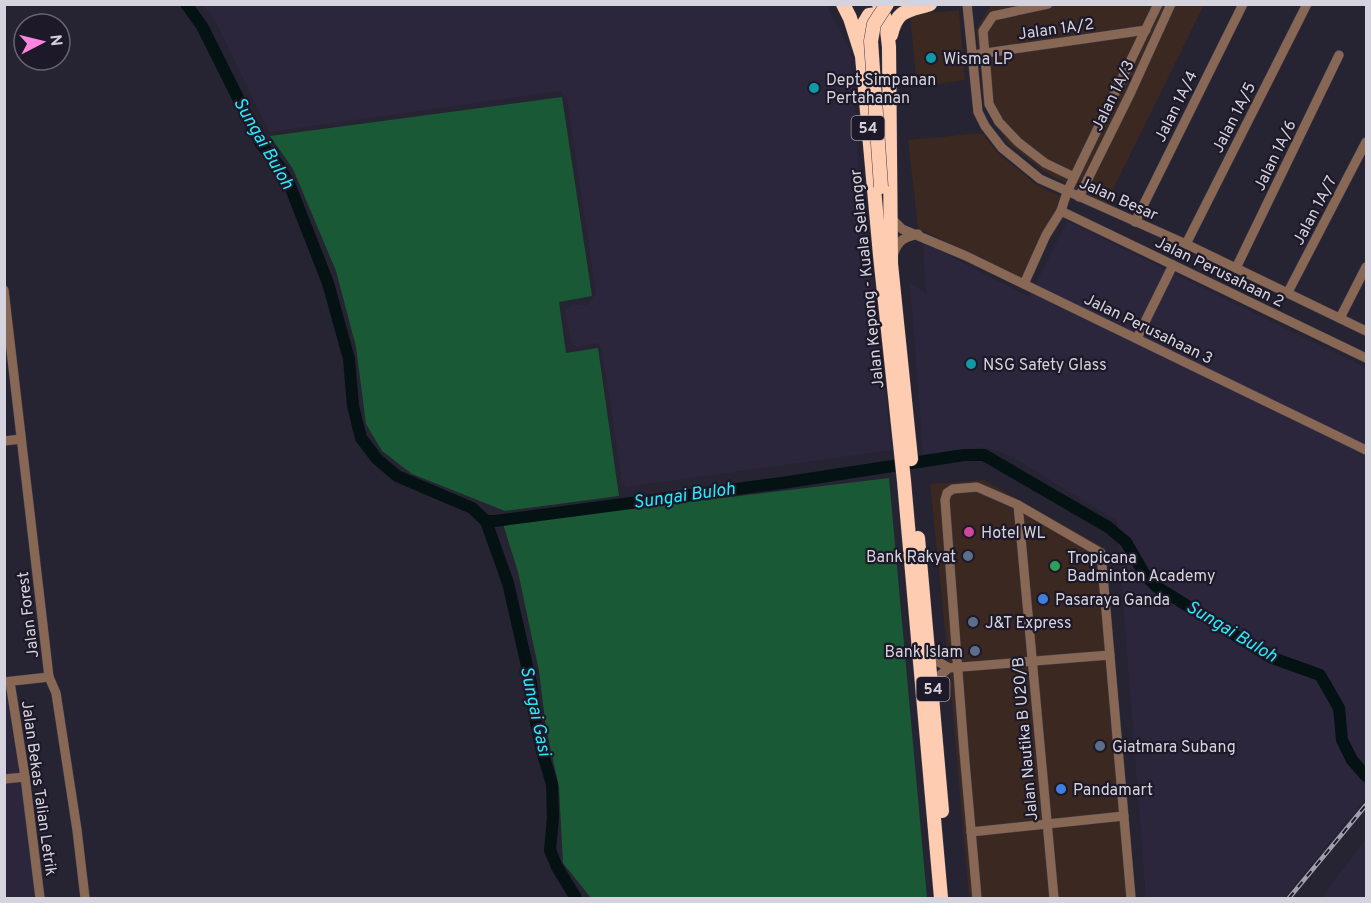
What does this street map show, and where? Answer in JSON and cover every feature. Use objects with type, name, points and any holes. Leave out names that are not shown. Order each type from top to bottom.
[{"type":"highway","name":"Jalan Kepong - Kuala Selangor","points":[[843,4],[862,56],[880,255],[906,454]]},
{"type":"highway","points":[[880,255],[883,228],[871,41],[880,5],[900,4]]},
{"type":"highway","points":[[889,47],[894,24],[899,15],[930,4]]},
{"type":"highway","name":"54","points":[[880,5],[886,21],[889,47],[890,217]]},
{"type":"highway","points":[[862,56],[861,36],[866,19],[874,14],[886,21]]},
{"type":"highway","name":"Jalan Kepong - Kuala Selangor","points":[[890,217],[891,264],[908,480]]},
{"type":"highway","name":"54","points":[[908,480],[933,688],[950,898]]},
{"type":"highway","name":"54","points":[[908,480],[941,898]]},
{"type":"street","name":"Jalan Besar","points":[[967,4],[978,112],[985,126],[1002,147],[1040,179],[1186,244],[1366,331]]},
{"type":"street","points":[[1048,4],[993,16],[983,31],[989,104],[999,122],[1018,142],[1045,164],[1074,177]]},
{"type":"street","name":"Jalan 1A/3","points":[[1024,284],[1046,235],[1061,211],[1074,177],[1158,4]]},
{"type":"street","name":"Jalan 1A/3","points":[[1079,197],[1171,4]]},
{"type":"street","name":"Jalan 1A/4","points":[[1135,222],[1243,4]]},
{"type":"street","name":"Jalan 1A/5","points":[[1186,244],[1307,4]]},
{"type":"street","name":"Jalan 1A/2","points":[[971,56],[1146,30]]},
{"type":"street","name":"Jalan 1A/6","points":[[1236,268],[1339,55]]},
{"type":"street","name":"Jalan 1A/7","points":[[1287,292],[1366,142]]},
{"type":"street","name":"Jalan Perusahaan 2","points":[[1061,211],[1366,358]]},
{"type":"street","name":"Jalan Perusahaan 3","points":[[890,217],[902,229],[918,234],[1024,284],[1366,450]]},
{"type":"street","points":[[891,264],[897,245],[902,238],[918,234]]},
{"type":"street","points":[[1137,338],[1173,265]]},
{"type":"street","points":[[1340,318],[1366,267]]},
{"type":"street","name":"Jalan Forest","points":[[4,290],[49,677],[56,693],[85,898]]},
{"type":"street","points":[[4,441],[21,439]]},
{"type":"street","points":[[977,898],[954,668],[945,500],[947,493],[953,489],[977,487],[1018,505],[1101,553],[1131,898]]},
{"type":"street","name":"Jalan Nautika B U20/B","points":[[1018,505],[1054,898]]},
{"type":"street","points":[[929,651],[937,661],[954,668],[1110,655]]},
{"type":"street","points":[[933,688],[937,679],[954,668]]},
{"type":"street","points":[[7,682],[49,677]]},
{"type":"street","name":"Jalan Bekas Talian Letrik","points":[[7,682],[25,777],[40,898]]},
{"type":"street","points":[[4,779],[25,777]]},
{"type":"street","points":[[971,832],[1124,816]]},
{"type":"shaded area","points":[[203,5],[826,5],[850,50],[860,186],[892,450],[626,487],[622,482],[602,350],[598,343],[576,347],[571,343],[565,310],[572,305],[587,305],[596,293],[567,99],[561,91],[269,132],[216,22]]},
{"type":"shaded area","points":[[991,5],[1204,5],[1106,204],[1046,173],[1008,144],[984,106],[976,29]]},
{"type":"shaded area","points":[[959,10],[965,80],[917,87],[910,15]]},
{"type":"shaded area","points":[[982,133],[998,153],[1037,185],[1063,198],[1023,281],[918,228],[908,140]]},
{"type":"shaded area","points":[[1067,221],[1366,368],[1366,798],[1284,898],[1146,898],[1117,521],[1011,456],[984,447],[923,455],[910,283],[926,293],[923,242],[1029,297]]},
{"type":"shaded area","points":[[984,480],[1105,548],[1136,898],[969,898],[930,484]]},
{"type":"shaded area","points":[[5,686],[39,898],[5,898]]},
{"type":"shaded area","points":[[1366,838],[1366,898],[1322,898]]},
{"type":"green space","points":[[562,97],[592,296],[559,302],[566,353],[598,348],[619,496],[505,511],[412,474],[382,451],[366,424],[356,347],[336,271],[293,169],[270,136]]},
{"type":"green space","points":[[889,478],[927,898],[591,898],[563,863],[559,787],[546,728],[539,671],[518,572],[503,524]]},
{"type":"waterway","name":"Sungai Buloh","points":[[186,4],[202,26],[261,144],[279,166],[290,186],[328,283],[349,359],[353,406],[361,438],[377,459],[397,476],[472,508],[486,521],[495,521],[782,483],[964,455],[984,455],[1108,527],[1126,542],[1145,575],[1157,587],[1270,657],[1320,675],[1339,708],[1342,740],[1352,760],[1366,776]]},
{"type":"waterway","name":"Sungai Gasi","points":[[486,521],[508,583],[531,683],[542,751],[552,784],[553,818],[550,850],[557,867],[576,898]]},
{"type":"railway","points":[[1289,898],[1366,805]]},
{"type":"place","name":"Wisma LP","points":[[931,58]]},
{"type":"place","name":"Dept Simpanan Pertahanan","points":[[814,88]]},
{"type":"place","name":"NSG Safety Glass","points":[[971,364]]},
{"type":"place","name":"Hotel WL","points":[[969,532]]},
{"type":"place","name":"Bank Rakyat","points":[[968,556]]},
{"type":"place","name":"Tropicana Badminton Academy","points":[[1055,566]]},
{"type":"place","name":"Pasaraya Ganda","points":[[1043,599]]},
{"type":"place","name":"J&T Express","points":[[973,622]]},
{"type":"place","name":"Bank Islam","points":[[975,651]]},
{"type":"place","name":"Giatmara Subang","points":[[1100,746]]},
{"type":"place","name":"Pandamart","points":[[1061,789]]}]
